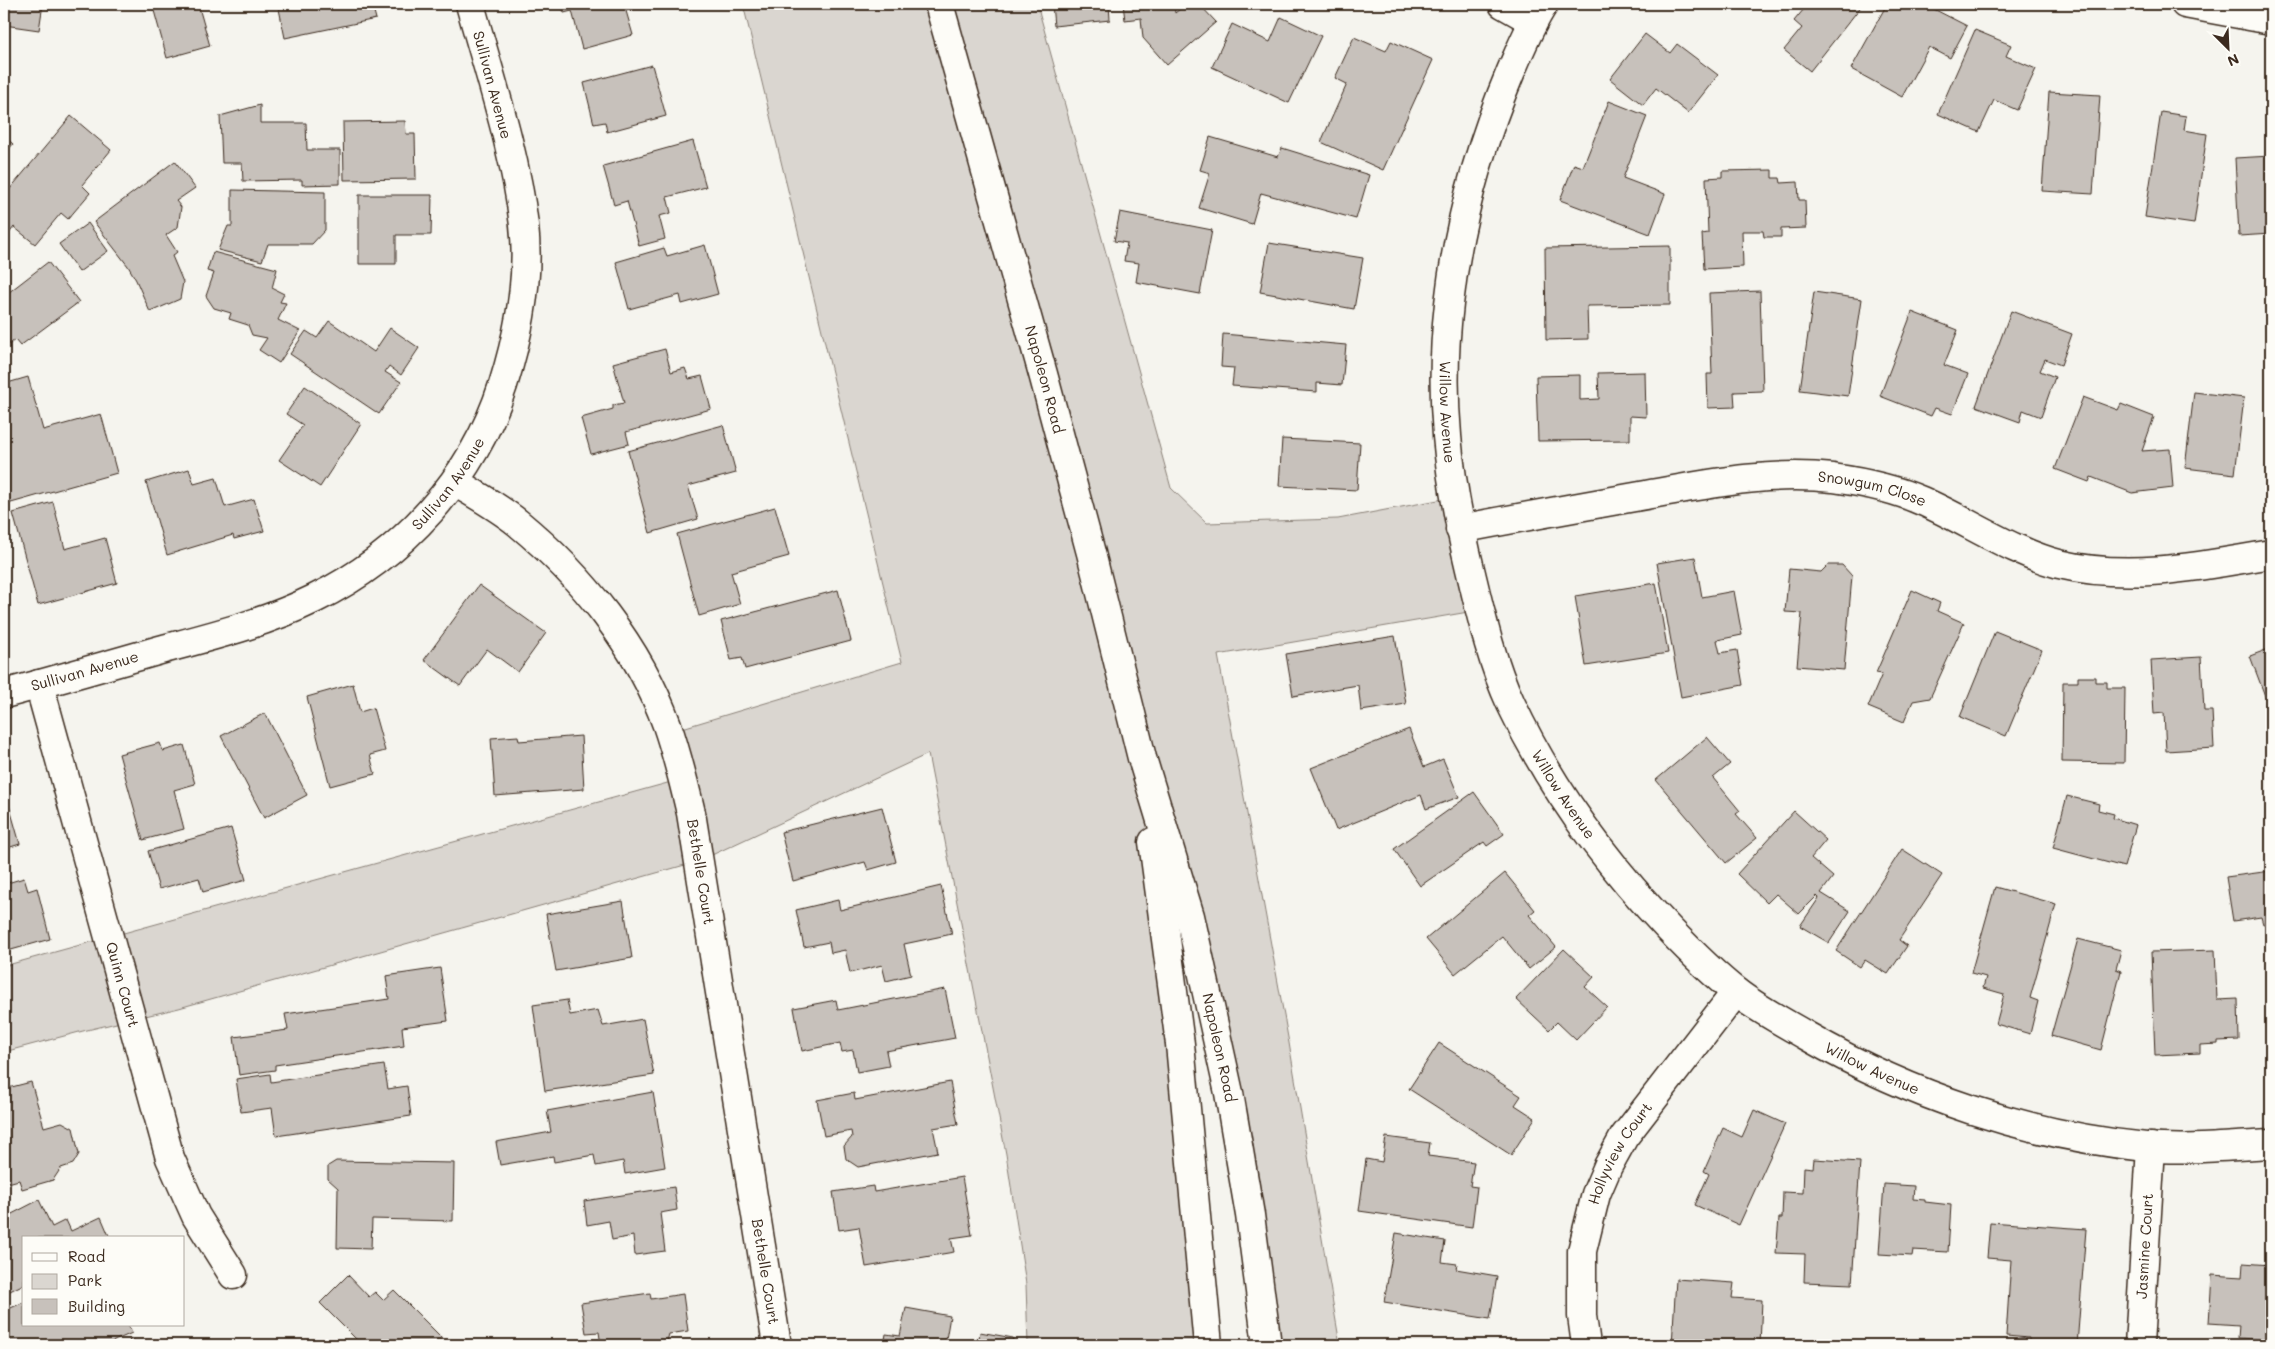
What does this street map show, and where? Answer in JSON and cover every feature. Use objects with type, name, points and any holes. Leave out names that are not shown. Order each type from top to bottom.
[{"type":"street","name":"Sullivan Avenue","points":[[4,694],[229,631],[313,600],[346,582],[379,560],[432,511],[455,482],[496,407],[508,368],[518,324],[526,263],[524,227],[512,157],[470,4]]},
{"type":"street","name":"Napoleon Road","points":[[939,4],[1046,383],[1142,758],[1190,916],[1229,1093],[1250,1215],[1268,1345]]},
{"type":"street","points":[[1504,4],[1538,12]]},
{"type":"street","points":[[2184,4],[2271,20]]},
{"type":"street","name":"Willow Avenue","points":[[1538,12],[1489,123],[1458,236],[1443,363],[1446,441],[1460,528],[1485,633],[1511,703],[1556,783],[1605,855],[1644,903],[1682,942],[1736,992],[1767,1014],[1843,1057],[1886,1078],[1940,1098],[2038,1128],[2086,1139],[2151,1147],[2271,1144]]},
{"type":"street","name":"Snowgum Close","points":[[1460,528],[1721,481],[1783,475],[1833,478],[1880,487],[1920,500],[2023,550],[2059,564],[2104,570],[2152,571],[2199,566],[2271,554]]},
{"type":"street","name":"Bethelle Court","points":[[455,482],[518,523],[565,566],[587,590],[630,649],[667,726],[678,757],[691,813],[777,1345]]},
{"type":"street","name":"Quinn Court","points":[[39,684],[170,1158],[196,1216],[233,1275]]},
{"type":"street","name":"Napoleon Road","points":[[1142,758],[1180,1044],[1208,1345]]},
{"type":"street","name":"Hollyview Court","points":[[1586,1345],[1582,1316],[1582,1251],[1596,1194],[1624,1137],[1736,992]]},
{"type":"street","name":"Jasmine Court","points":[[2138,1345],[2151,1147]]},
{"type":"green space","points":[[743,4],[1037,4],[1171,488],[1207,523],[1338,519],[1454,497],[1480,610],[1218,655],[1289,1043],[1340,1345],[1265,1345],[1250,1215],[1143,762],[1208,1345],[1028,1345],[1026,1284],[1006,1154],[928,754],[699,861],[179,1008],[4,1052],[4,966],[682,779],[669,732],[902,662]]},
{"type":"building","points":[[4,4],[43,4],[39,30],[4,25]]},
{"type":"building","points":[[164,4],[198,4],[210,46],[167,58],[153,7]]},
{"type":"building","points":[[278,4],[372,4],[376,19],[285,38]]},
{"type":"building","points":[[561,4],[641,4],[642,6],[626,11],[633,35],[582,49],[572,11],[564,13]]},
{"type":"building","points":[[1052,4],[1109,4],[1110,20],[1054,26]]},
{"type":"building","points":[[1123,4],[1174,4],[1175,13],[1186,4],[1199,4],[1216,22],[1167,65],[1143,38],[1141,18],[1125,20]]},
{"type":"building","points":[[1798,4],[1863,4],[1810,71],[1784,50],[1802,28],[1794,21],[1804,9]]},
{"type":"building","points":[[1887,4],[1924,4],[1967,26],[1950,58],[1929,47],[1902,97],[1851,69]]},
{"type":"building","points":[[1281,17],[1321,36],[1289,103],[1212,67],[1232,24],[1270,42]]},
{"type":"building","points":[[1975,30],[2011,45],[2006,56],[2036,69],[2017,110],[1994,100],[1979,132],[1938,114]]},
{"type":"building","points":[[1645,34],[1670,53],[1677,44],[1718,75],[1688,113],[1656,88],[1643,105],[1610,79]]},
{"type":"building","points":[[1354,37],[1386,51],[1391,41],[1433,60],[1383,170],[1321,142],[1347,84],[1335,78]]},
{"type":"building","points":[[652,65],[666,116],[607,132],[605,122],[594,124],[584,83]]},
{"type":"building","points":[[2049,92],[2100,95],[2093,194],[2042,191]]},
{"type":"building","points":[[1609,101],[1647,116],[1623,178],[1665,194],[1650,234],[1560,200],[1574,164],[1583,167]]},
{"type":"building","points":[[260,105],[260,123],[306,123],[307,150],[340,150],[340,184],[302,185],[302,180],[243,181],[242,163],[222,163],[220,116]]},
{"type":"building","points":[[2161,112],[2186,116],[2184,130],[2207,134],[2194,224],[2145,217]]},
{"type":"building","points":[[71,116],[111,150],[82,185],[90,193],[68,219],[61,213],[35,244],[14,227],[4,240],[4,196]]},
{"type":"building","points":[[405,121],[406,134],[415,134],[416,179],[344,180],[343,122]]},
{"type":"building","points":[[4,136],[13,144],[4,155]]},
{"type":"building","points":[[1210,137],[1278,157],[1282,148],[1369,175],[1356,219],[1261,193],[1252,224],[1199,208],[1210,173],[1200,170]]},
{"type":"building","points":[[693,141],[706,187],[667,197],[671,213],[659,216],[665,239],[639,246],[627,201],[614,205],[603,166]]},
{"type":"building","points":[[2271,156],[2271,234],[2239,236],[2235,158]]},
{"type":"building","points":[[175,161],[195,188],[176,201],[181,207],[178,227],[166,235],[177,252],[172,256],[183,282],[180,299],[150,312],[128,266],[94,222]]},
{"type":"building","points":[[1772,170],[1772,178],[1780,178],[1781,183],[1798,182],[1799,200],[1805,200],[1806,228],[1781,229],[1781,237],[1764,237],[1763,231],[1742,231],[1743,267],[1704,269],[1702,234],[1708,233],[1706,178],[1722,177],[1722,171]]},
{"type":"building","points":[[232,190],[325,192],[325,230],[312,244],[268,244],[262,261],[218,250],[228,226],[232,226]]},
{"type":"building","points":[[359,195],[432,195],[431,235],[396,235],[396,264],[359,264]]},
{"type":"building","points":[[1120,212],[1212,230],[1200,294],[1136,282],[1139,263],[1124,261],[1127,243],[1114,241]]},
{"type":"building","points":[[88,223],[108,251],[79,272],[59,244]]},
{"type":"building","points":[[1269,243],[1363,258],[1354,309],[1260,292]]},
{"type":"building","points":[[705,245],[718,294],[682,304],[680,295],[629,309],[616,262],[664,248],[667,256]]},
{"type":"building","points":[[1670,246],[1670,305],[1587,306],[1588,339],[1546,340],[1545,248]]},
{"type":"building","points":[[213,252],[277,269],[272,288],[284,294],[280,302],[286,303],[278,320],[300,331],[279,363],[259,350],[267,338],[252,335],[248,325],[229,319],[231,313],[214,308],[206,296],[214,273],[207,271]]},
{"type":"building","points":[[48,262],[79,302],[20,346],[15,340],[4,348],[4,296]]},
{"type":"building","points":[[1760,291],[1763,391],[1734,392],[1735,407],[1708,408],[1707,374],[1712,374],[1709,293]]},
{"type":"building","points":[[1814,292],[1862,299],[1848,396],[1800,390]]},
{"type":"building","points":[[2011,311],[2072,334],[2061,365],[2045,359],[2040,371],[2055,377],[2041,417],[2023,410],[2020,422],[1976,406]]},
{"type":"building","points":[[1912,312],[1958,330],[1944,365],[1968,374],[1952,414],[1935,408],[1931,416],[1880,396]]},
{"type":"building","points":[[329,321],[374,352],[390,328],[419,348],[401,375],[389,366],[385,372],[401,382],[379,414],[290,354],[306,331],[317,338]]},
{"type":"building","points":[[1223,334],[1346,345],[1342,385],[1317,383],[1317,392],[1232,386],[1234,368],[1221,367]]},
{"type":"building","points":[[665,349],[671,372],[685,368],[689,379],[702,376],[711,409],[626,432],[629,444],[591,454],[581,418],[613,409],[613,405],[624,403],[613,363]]},
{"type":"building","points":[[1645,372],[1646,417],[1630,416],[1630,440],[1538,441],[1536,376],[1580,375],[1580,400],[1599,399],[1598,373]]},
{"type":"building","points":[[28,377],[43,430],[101,414],[117,473],[4,505],[4,384]]},
{"type":"building","points":[[305,386],[361,424],[320,487],[279,460],[303,425],[286,414]]},
{"type":"building","points":[[2194,392],[2244,398],[2235,474],[2185,468]]},
{"type":"building","points":[[2083,397],[2118,410],[2121,404],[2154,417],[2142,451],[2170,449],[2173,488],[2132,493],[2091,477],[2089,482],[2055,469]]},
{"type":"building","points":[[723,425],[736,473],[688,486],[698,519],[650,533],[628,451]]},
{"type":"building","points":[[1282,439],[1360,443],[1357,490],[1279,486]]},
{"type":"building","points":[[189,469],[194,484],[216,478],[225,507],[254,499],[264,531],[234,539],[233,535],[167,555],[146,482]]},
{"type":"building","points":[[53,502],[65,549],[105,538],[117,583],[38,605],[13,513]]},
{"type":"building","points":[[775,507],[789,556],[731,572],[740,604],[699,616],[677,534]]},
{"type":"building","points":[[1695,557],[1702,597],[1734,591],[1742,635],[1717,640],[1720,653],[1737,650],[1743,685],[1681,697],[1657,563]]},
{"type":"building","points":[[1828,565],[1842,565],[1852,576],[1844,670],[1797,666],[1802,613],[1785,612],[1789,569],[1821,572]]},
{"type":"building","points":[[1656,583],[1668,653],[1586,666],[1575,596]]},
{"type":"building","points":[[479,585],[546,633],[518,672],[487,649],[460,686],[424,660]]},
{"type":"building","points":[[838,590],[851,641],[745,669],[742,658],[731,660],[721,621]]},
{"type":"building","points":[[1912,590],[1940,603],[1937,611],[1964,623],[1930,698],[1913,701],[1904,722],[1868,707],[1882,674],[1876,673]]},
{"type":"building","points":[[1995,631],[2042,650],[2006,736],[1960,717]]},
{"type":"building","points":[[1395,636],[1406,704],[1361,711],[1358,685],[1293,696],[1286,654]]},
{"type":"building","points":[[2271,648],[2271,712],[2250,656]]},
{"type":"building","points":[[2201,657],[2204,711],[2212,711],[2214,748],[2166,751],[2164,713],[2154,714],[2151,660]]},
{"type":"building","points":[[2078,677],[2095,677],[2095,682],[2107,682],[2107,688],[2125,688],[2124,763],[2062,762],[2063,682],[2078,682]]},
{"type":"building","points":[[353,684],[360,712],[373,708],[385,751],[370,755],[375,774],[330,786],[307,697]]},
{"type":"building","points":[[265,713],[307,795],[264,818],[221,736]]},
{"type":"building","points":[[1409,729],[1424,767],[1443,759],[1459,797],[1426,809],[1421,795],[1336,830],[1311,768]]},
{"type":"building","points":[[518,736],[519,741],[581,736],[584,789],[495,796],[491,738]]},
{"type":"building","points":[[1707,737],[1730,764],[1713,778],[1740,811],[1736,814],[1757,838],[1726,863],[1656,780]]},
{"type":"building","points":[[160,743],[163,751],[184,745],[195,784],[174,790],[184,829],[143,840],[119,754]]},
{"type":"building","points":[[4,792],[20,844],[4,849]]},
{"type":"building","points":[[1474,792],[1504,834],[1487,846],[1484,842],[1420,886],[1394,849]]},
{"type":"building","points":[[2067,796],[2099,804],[2098,810],[2114,814],[2113,818],[2136,825],[2124,867],[2053,848]]},
{"type":"building","points":[[882,807],[896,862],[868,870],[865,862],[793,881],[781,832]]},
{"type":"building","points":[[1794,811],[1826,840],[1811,858],[1833,877],[1821,893],[1850,911],[1829,943],[1800,926],[1819,898],[1817,896],[1799,914],[1776,894],[1767,903],[1737,874]]},
{"type":"building","points":[[231,828],[246,880],[203,892],[199,878],[159,889],[148,851]]},
{"type":"building","points":[[1902,849],[1942,875],[1899,940],[1907,946],[1888,974],[1865,960],[1860,967],[1836,951]]},
{"type":"building","points":[[2271,871],[2271,936],[2269,923],[2263,924],[2261,917],[2233,921],[2226,877]]},
{"type":"building","points":[[1505,873],[1535,910],[1529,915],[1556,947],[1529,969],[1502,936],[1455,974],[1426,939]]},
{"type":"building","points":[[24,878],[28,891],[37,888],[50,939],[4,952],[4,884]]},
{"type":"building","points":[[941,886],[952,934],[904,944],[911,975],[886,981],[882,965],[850,973],[845,950],[831,953],[829,942],[804,947],[796,910],[838,900],[840,910]]},
{"type":"building","points":[[1995,887],[2056,904],[2030,998],[2038,1001],[2030,1034],[1996,1024],[2004,994],[1983,988],[1986,977],[1971,973]]},
{"type":"building","points":[[623,901],[632,958],[556,971],[546,914]]},
{"type":"building","points":[[2078,939],[2121,950],[2116,969],[2121,971],[2101,1050],[2051,1036]]},
{"type":"building","points":[[1564,949],[1594,977],[1585,987],[1607,1007],[1576,1040],[1557,1022],[1549,1030],[1516,999]]},
{"type":"building","points":[[2215,950],[2217,1000],[2238,999],[2239,1040],[2218,1041],[2218,1044],[2200,1045],[2200,1053],[2155,1055],[2151,952]]},
{"type":"building","points":[[440,968],[448,1021],[402,1027],[404,1046],[275,1065],[275,1070],[239,1075],[234,1037],[288,1030],[285,1014],[389,999],[386,976]]},
{"type":"building","points":[[945,989],[955,1038],[886,1051],[889,1066],[857,1072],[853,1050],[842,1052],[840,1043],[802,1051],[794,1008],[836,1000],[838,1010]]},
{"type":"building","points":[[567,1000],[570,1015],[598,1010],[603,1026],[643,1019],[654,1075],[545,1091],[533,1005]]},
{"type":"building","points":[[1439,1043],[1521,1096],[1515,1105],[1535,1118],[1511,1155],[1409,1089]]},
{"type":"building","points":[[384,1065],[388,1089],[407,1086],[411,1116],[276,1136],[272,1108],[241,1112],[236,1079],[270,1074],[271,1082]]},
{"type":"building","points":[[31,1082],[44,1127],[62,1122],[73,1128],[79,1154],[73,1164],[61,1168],[53,1180],[22,1189],[19,1180],[4,1184],[4,1089]]},
{"type":"building","points":[[950,1082],[958,1124],[933,1128],[938,1152],[858,1167],[846,1159],[844,1146],[852,1137],[851,1131],[824,1136],[817,1100],[854,1093],[855,1100]]},
{"type":"building","points":[[653,1092],[665,1167],[625,1174],[623,1161],[596,1166],[594,1155],[554,1162],[553,1156],[500,1165],[496,1142],[551,1132],[547,1111]]},
{"type":"building","points":[[1754,1110],[1785,1124],[1739,1225],[1695,1205],[1709,1174],[1704,1171],[1723,1128],[1742,1137]]},
{"type":"building","points":[[1386,1137],[1430,1143],[1428,1156],[1474,1162],[1470,1186],[1477,1187],[1472,1227],[1359,1211],[1366,1159],[1382,1162]]},
{"type":"building","points":[[1814,1159],[1860,1162],[1852,1284],[1804,1282],[1805,1254],[1776,1253],[1779,1218],[1782,1218],[1783,1192],[1803,1193],[1804,1167],[1813,1168]]},
{"type":"building","points":[[336,1161],[454,1163],[453,1221],[372,1219],[371,1249],[337,1248],[338,1188],[328,1179],[328,1166]]},
{"type":"building","points":[[962,1177],[972,1235],[951,1238],[954,1252],[866,1267],[859,1227],[839,1230],[833,1192],[873,1186],[874,1192]]},
{"type":"building","points":[[1884,1184],[1914,1186],[1913,1199],[1951,1205],[1948,1252],[1913,1250],[1912,1256],[1879,1254]]},
{"type":"building","points":[[674,1187],[677,1210],[660,1213],[665,1251],[635,1255],[633,1236],[612,1240],[609,1221],[587,1225],[584,1201]]},
{"type":"building","points":[[39,1200],[52,1227],[66,1220],[71,1231],[101,1217],[109,1236],[22,1236],[22,1285],[4,1294],[4,1237],[10,1234],[4,1218]]},
{"type":"building","points":[[1990,1222],[2086,1229],[2077,1345],[2029,1343],[2029,1338],[2006,1336],[2011,1260],[1987,1258]]},
{"type":"building","points":[[1396,1233],[1445,1241],[1442,1262],[1457,1264],[1456,1269],[1497,1276],[1490,1319],[1384,1302]]},
{"type":"building","points":[[2243,1263],[2271,1265],[2271,1340],[2238,1338],[2239,1325],[2209,1323],[2212,1275],[2242,1277]]},
{"type":"building","points":[[348,1275],[369,1297],[375,1292],[383,1300],[394,1290],[449,1345],[362,1345],[320,1303]]},
{"type":"building","points":[[1676,1279],[1734,1283],[1732,1298],[1762,1300],[1760,1345],[1672,1345]]},
{"type":"building","points":[[650,1293],[651,1299],[683,1294],[688,1331],[669,1334],[667,1341],[640,1345],[601,1345],[599,1332],[586,1333],[581,1303]]},
{"type":"building","points":[[22,1303],[22,1326],[128,1326],[132,1333],[105,1345],[4,1345],[4,1311]]},
{"type":"building","points":[[906,1308],[950,1316],[945,1345],[884,1345],[886,1334],[900,1336]]},
{"type":"building","points":[[980,1332],[1013,1338],[1012,1345],[978,1345]]},
{"type":"building","points":[[130,1339],[145,1345],[128,1345]]}]
